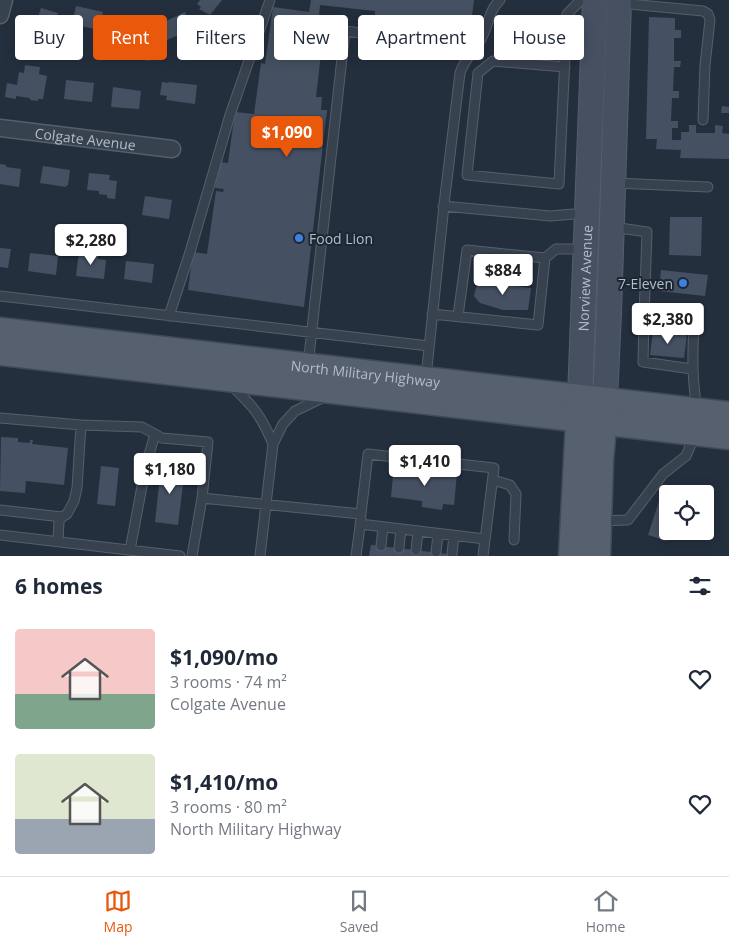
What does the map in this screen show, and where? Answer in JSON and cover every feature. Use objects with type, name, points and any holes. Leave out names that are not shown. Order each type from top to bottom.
[{"type":"main road","name":"Norview Avenue","points":[[586,1],[587,248],[592,410],[600,460],[597,556]]},
{"type":"main road","name":"Norview Avenue","points":[[572,556],[592,410],[612,227],[619,1]]},
{"type":"main road","name":"North Military Highway","points":[[0,331],[426,380],[592,410]]},
{"type":"main road","name":"North Military Highway","points":[[0,352],[333,391],[592,410],[696,422],[729,436]]},
{"type":"main road","name":"North Military Highway","points":[[696,422],[729,415]]},
{"type":"street","points":[[0,15],[4,0]]},
{"type":"street","name":"Colgate Avenue","points":[[0,128],[172,149]]},
{"type":"lane","points":[[169,316],[190,252],[230,115],[270,0]]},
{"type":"lane","points":[[484,31],[491,12],[500,0]]},
{"type":"lane","points":[[565,67],[493,61],[478,73],[467,174],[559,184],[568,14],[586,1]]},
{"type":"lane","points":[[619,1],[703,10],[708,14],[710,20],[705,65],[703,120]]},
{"type":"lane","points":[[308,366],[345,30],[358,32]]},
{"type":"lane","points":[[426,380],[444,206],[460,72],[464,60]]},
{"type":"lane","points":[[614,183],[708,187]]},
{"type":"lane","points":[[444,206],[550,216],[588,213]]},
{"type":"lane","points":[[612,227],[646,232],[643,362],[692,370]]},
{"type":"lane","points":[[458,316],[467,250],[545,258],[556,250],[587,248]]},
{"type":"lane","points":[[432,314],[538,325],[545,258]]},
{"type":"lane","points":[[0,296],[429,346]]},
{"type":"lane","points":[[598,521],[628,520],[663,474],[686,456],[696,422],[692,383],[694,328],[648,320],[644,317]]},
{"type":"lane","points":[[223,378],[253,406],[264,422],[273,444]]},
{"type":"lane","points":[[260,556],[273,444],[283,424],[295,411],[333,391]]},
{"type":"lane","points":[[0,418],[81,425],[142,427],[162,438],[208,442],[202,498],[192,556]]},
{"type":"lane","points":[[58,542],[59,521],[67,514],[74,502],[77,488],[81,425]]},
{"type":"lane","points":[[130,550],[146,465],[155,434]]},
{"type":"lane","points":[[356,556],[368,454],[494,468],[483,556]]},
{"type":"lane","points":[[493,480],[510,486],[516,494],[514,540]]},
{"type":"lane","points":[[202,498],[361,514]]},
{"type":"lane","points":[[0,510],[62,517]]},
{"type":"lane","points":[[360,524],[485,539]]},
{"type":"lane","points":[[381,546],[383,527]]},
{"type":"lane","points":[[399,548],[401,529]]},
{"type":"lane","points":[[416,550],[418,532]]},
{"type":"lane","points":[[436,552],[438,534]]},
{"type":"lane","points":[[0,535],[180,556]]},
{"type":"lane","points":[[452,554],[454,536]]},
{"type":"building","points":[[200,0],[222,0],[210,15],[199,9],[201,7],[197,4]]},
{"type":"building","points":[[311,0],[474,0],[472,15],[375,15],[375,11],[320,5],[319,15],[274,15],[274,60],[320,60],[316,97],[322,97],[321,110],[327,110],[304,307],[188,290],[193,252],[207,254],[216,191],[223,192],[224,189],[215,188],[218,162],[228,163],[235,112],[254,114],[261,63],[265,64],[273,7],[309,12]]},
{"type":"building","points":[[76,6],[103,12],[102,15],[93,15],[93,29],[83,26],[83,15],[74,15]]},
{"type":"building","points":[[41,8],[58,13],[57,15],[39,15]]},
{"type":"building","points":[[177,16],[177,36],[167,40],[167,21]]},
{"type":"building","points":[[649,17],[675,18],[675,30],[681,30],[681,38],[674,38],[674,61],[681,61],[680,67],[674,67],[673,91],[679,91],[679,98],[672,98],[671,121],[678,121],[678,128],[672,128],[672,140],[681,140],[681,132],[689,132],[689,125],[696,125],[696,133],[715,133],[715,125],[723,126],[722,133],[729,134],[729,159],[680,158],[681,150],[656,149],[657,139],[646,139]]},
{"type":"building","points":[[25,65],[40,67],[39,74],[47,76],[43,99],[38,99],[38,101],[16,96],[16,99],[5,97],[7,83],[17,85],[19,72],[24,73]]},
{"type":"building","points":[[66,80],[94,83],[92,102],[64,99]]},
{"type":"building","points":[[162,82],[197,85],[195,104],[166,100],[167,96],[160,95]]},
{"type":"building","points":[[113,87],[141,91],[139,109],[111,107]]},
{"type":"building","points":[[722,106],[729,107],[729,113],[721,113]]},
{"type":"building","points":[[0,164],[6,165],[6,167],[21,169],[19,187],[0,184]]},
{"type":"building","points":[[43,166],[70,170],[68,185],[66,187],[40,183]]},
{"type":"building","points":[[89,173],[110,175],[109,180],[117,181],[115,199],[99,194],[99,191],[87,190]]},
{"type":"building","points":[[145,196],[172,200],[169,219],[142,215]]},
{"type":"building","points":[[670,217],[702,217],[701,256],[669,255]]},
{"type":"building","points":[[0,248],[11,249],[8,268],[0,267]]},
{"type":"building","points":[[79,251],[99,253],[98,259],[106,260],[104,279],[76,276]]},
{"type":"building","points":[[30,253],[58,256],[56,275],[28,271]]},
{"type":"building","points":[[126,261],[154,264],[152,283],[124,279]]},
{"type":"building","name":"7-Eleven","points":[[661,270],[708,275],[705,296],[659,291]]},
{"type":"building","points":[[478,281],[531,288],[528,310],[503,310],[480,303],[474,296]]},
{"type":"building","name":"7-Eleven","points":[[653,331],[687,335],[684,358],[650,355]]},
{"type":"building","points":[[1,437],[18,438],[18,442],[30,443],[30,440],[33,440],[32,444],[68,448],[64,485],[26,481],[25,493],[0,491]]},
{"type":"building","points":[[101,466],[119,468],[115,506],[97,504]]},
{"type":"building","points":[[161,466],[185,468],[178,525],[155,522]]},
{"type":"building","points":[[394,466],[457,473],[454,505],[443,504],[442,510],[422,507],[422,501],[391,497]]},
{"type":"building","points":[[659,501],[659,538],[648,535]]},
{"type":"building","points":[[371,545],[456,555],[456,556],[369,556]]},
{"type":"place","name":"Food Lion","points":[[299,238]]},
{"type":"place","name":"7-Eleven","points":[[683,283]]}]
